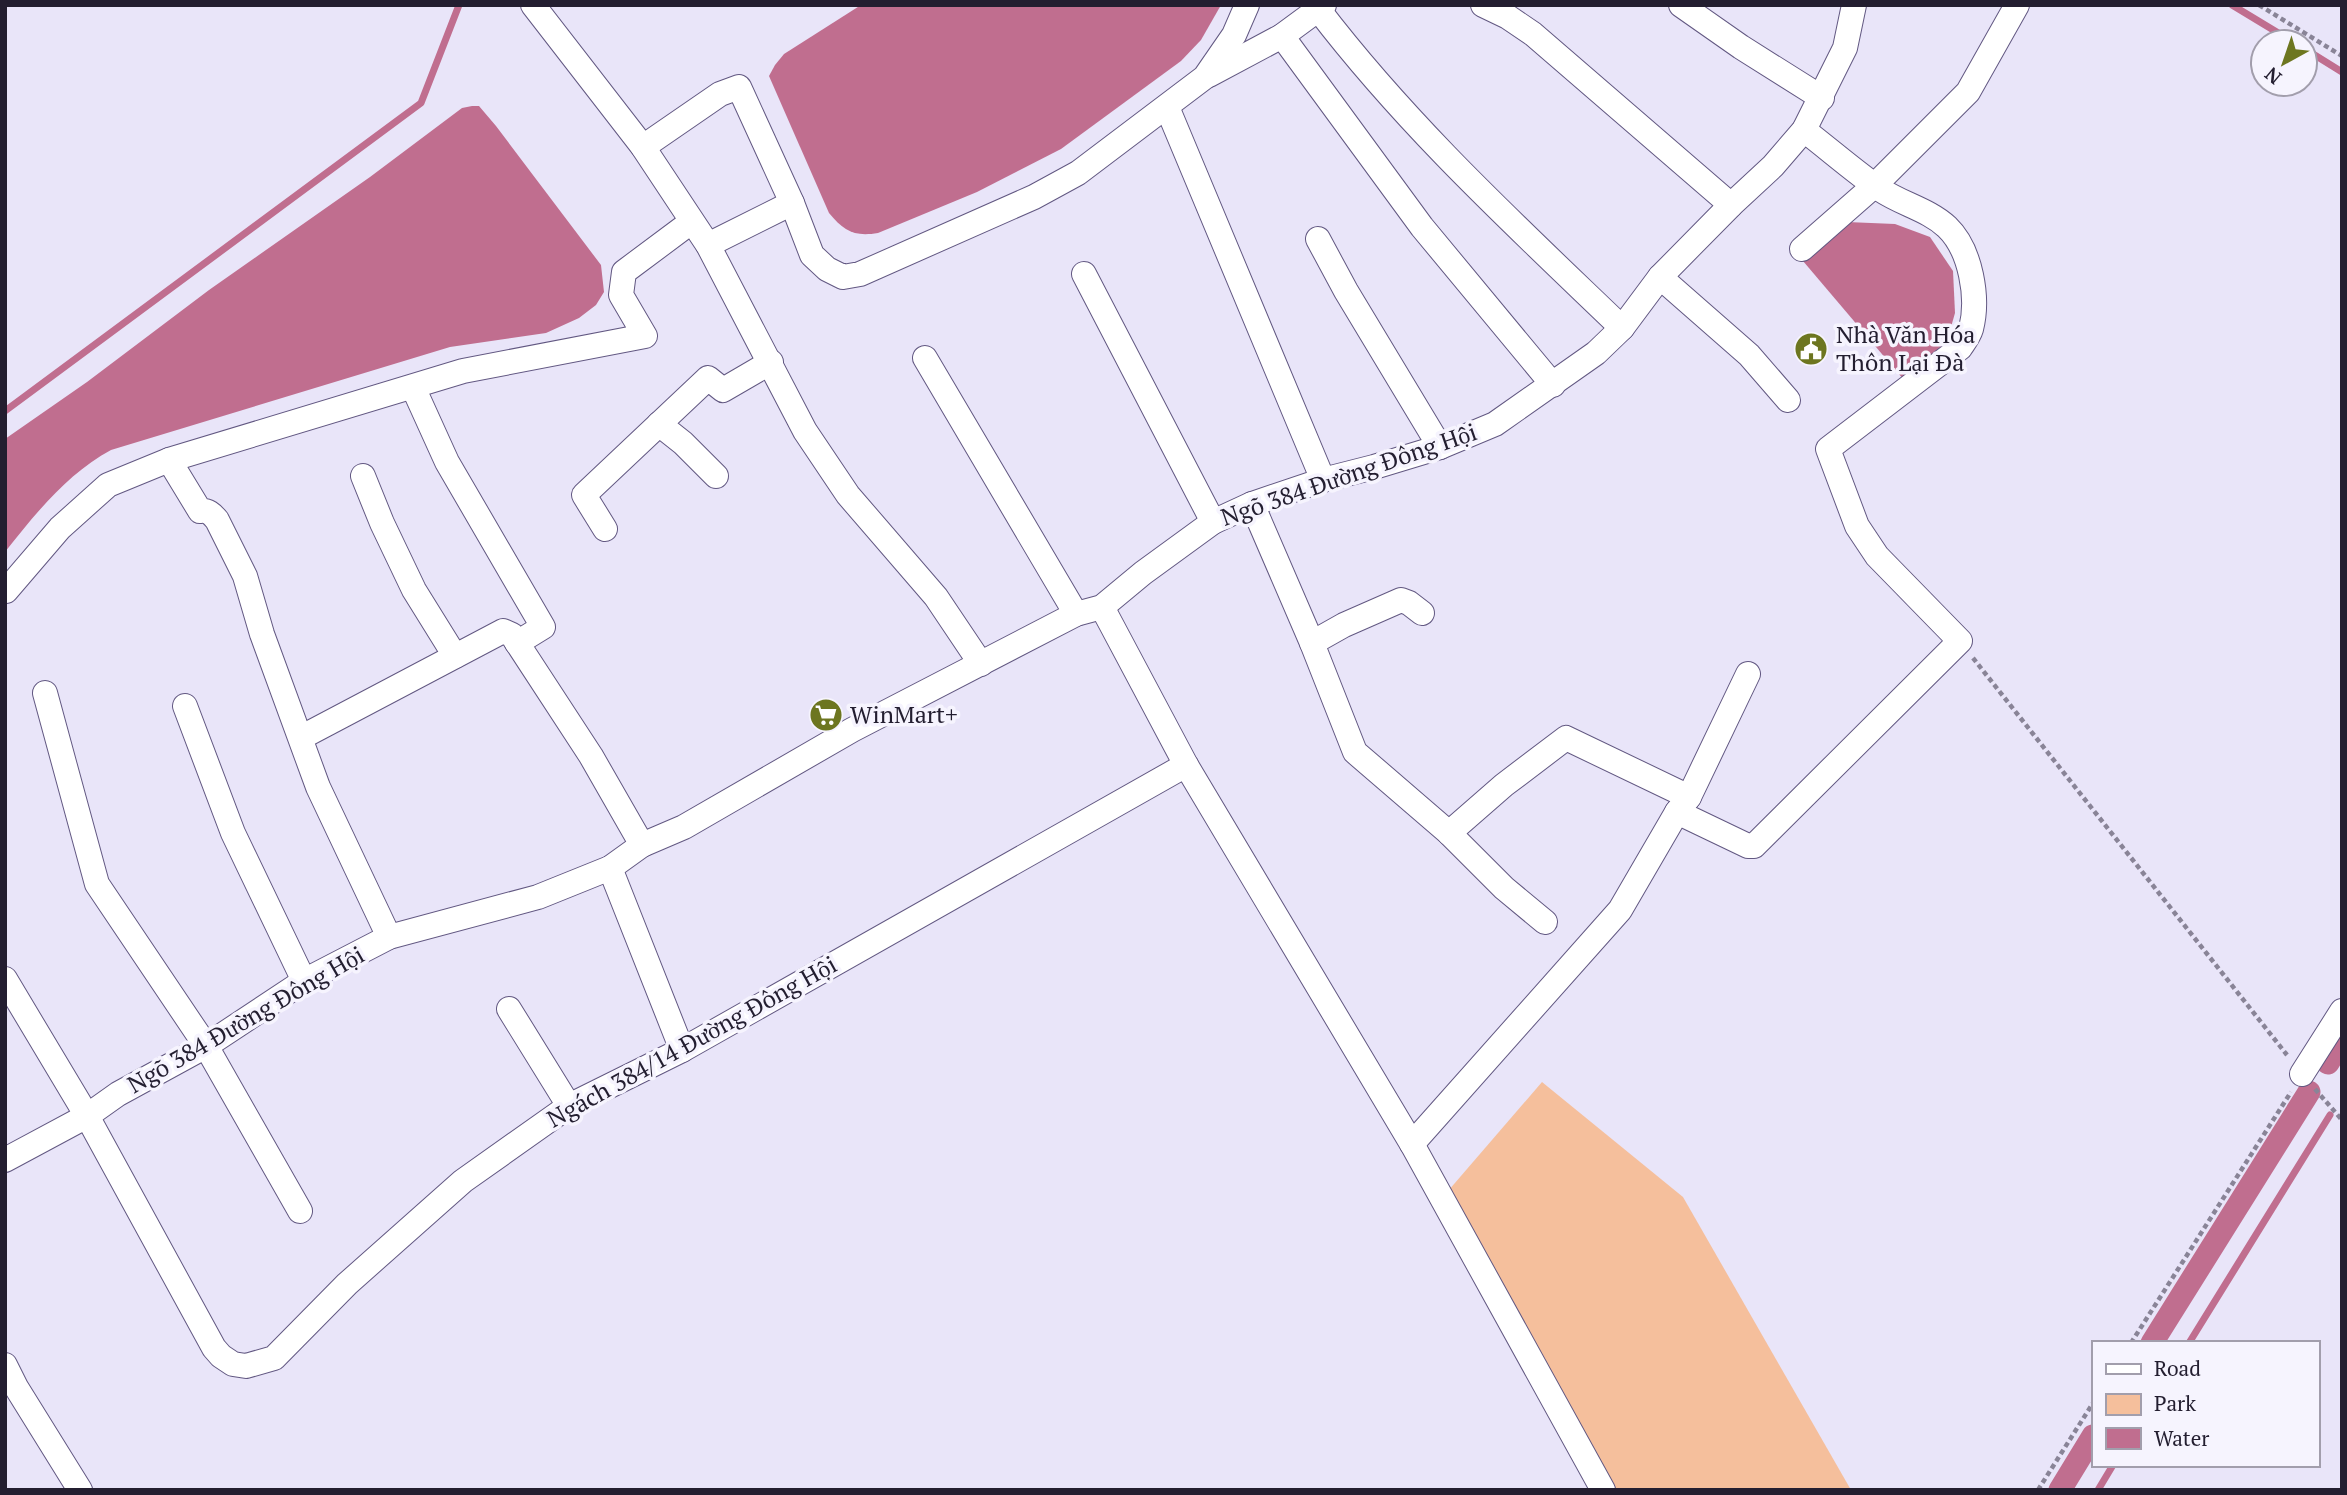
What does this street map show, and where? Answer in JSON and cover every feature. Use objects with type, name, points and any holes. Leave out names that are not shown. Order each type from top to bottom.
[{"type":"street","points":[[533,5],[643,147],[708,245],[806,431],[848,495],[936,597],[981,664]]},
{"type":"street","points":[[1205,77],[1234,35],[1247,5]]},
{"type":"street","points":[[1483,5],[1532,33],[1731,205]]},
{"type":"street","points":[[1681,5],[1741,47],[1822,97]]},
{"type":"street","name":"Ngõ 384 Đường Đông Hội","points":[[5,1160],[87,1116],[118,1094],[206,1046],[304,981],[390,937],[538,897],[610,867],[642,845],[684,827],[852,730],[1076,614],[1102,607],[1213,522],[1252,504],[1323,480],[1440,447],[1495,424],[1553,385],[1622,328],[1660,277],[1773,166],[1804,130],[1845,48],[1854,5]]},
{"type":"street","points":[[1802,249],[1875,185],[1968,92],[2017,5]]},
{"type":"street","points":[[643,147],[720,94],[739,87],[792,203],[812,255],[827,269],[843,277],[860,274],[1034,197],[1078,173],[1205,77],[1282,36],[1321,7],[1378,83],[1458,170],[1622,328]]},
{"type":"street","points":[[1282,36],[1422,227],[1553,385]]},
{"type":"street","points":[[1167,107],[1323,480]]},
{"type":"street","points":[[1449,832],[1504,785],[1566,738],[1683,804],[1748,846],[1754,846],[1959,640],[1877,556],[1857,526],[1828,449],[1960,348],[1970,332],[1973,314],[1971,268],[1963,250],[1947,227],[1875,185],[1804,130]]},
{"type":"street","points":[[708,245],[792,203]]},
{"type":"street","points":[[6,591],[61,528],[108,485],[169,460],[463,371],[645,336],[621,295],[624,272],[691,222]]},
{"type":"street","points":[[1318,239],[1346,291],[1440,447]]},
{"type":"street","points":[[1084,274],[1213,522]]},
{"type":"street","points":[[1660,277],[1749,355],[1788,400]]},
{"type":"street","points":[[925,358],[1076,614]]},
{"type":"street","points":[[605,529],[584,495],[708,378],[723,390],[771,362]]},
{"type":"street","points":[[413,387],[447,462],[543,627],[517,643]]},
{"type":"street","points":[[659,424],[716,476]]},
{"type":"street","points":[[169,460],[200,511],[211,513],[217,520],[245,576],[262,634],[318,786],[390,937]]},
{"type":"street","points":[[363,476],[414,590],[455,656]]},
{"type":"street","points":[[1252,504],[1355,752],[1449,832],[1504,888],[1545,922]]},
{"type":"street","points":[[1312,643],[1354,620],[1401,600],[1422,613]]},
{"type":"street","points":[[1102,607],[1186,765],[1412,1144],[1603,1490]]},
{"type":"street","points":[[302,737],[503,631],[512,635],[592,756],[642,845]]},
{"type":"street","points":[[1412,1144],[1620,910],[1683,804],[1748,674]]},
{"type":"street","points":[[45,693],[97,884],[206,1046],[300,1211]]},
{"type":"street","points":[[185,706],[233,833],[304,981]]},
{"type":"street","name":"Ngách 384/14 Đường Đông Hội","points":[[5,979],[87,1116],[214,1348],[233,1364],[246,1366],[274,1358],[347,1284],[463,1181],[569,1106],[682,1049],[1186,765]]},
{"type":"street","points":[[610,867],[682,1049]]},
{"type":"street","points":[[509,1009],[569,1106]]},
{"type":"street","points":[[2302,1074],[2342,1011]]},
{"type":"street","points":[[5,1365],[80,1490]]},
{"type":"path","points":[[2259,5],[2342,56]]},
{"type":"path","points":[[1959,640],[2302,1074],[2342,1120]]},
{"type":"path","points":[[2133,1341],[2302,1074]]},
{"type":"path","points":[[2038,1490],[2092,1405]]},
{"type":"green space","points":[[1542,1082],[1683,1197],[1851,1490],[1603,1490],[1442,1198]]},
{"type":"water","points":[[861,5],[1221,5],[1201,40],[1181,61],[1061,149],[977,192],[878,233],[862,234],[845,228],[829,213],[769,76],[784,54]]},
{"type":"water","points":[[479,106],[496,126],[601,265],[604,292],[596,305],[579,318],[546,333],[450,347],[111,450],[66,482],[5,552],[5,439],[462,108]]},
{"type":"water","points":[[1847,222],[1895,224],[1930,237],[1953,271],[1955,313],[1947,341],[1904,380],[1803,261]]},
{"type":"waterway","points":[[5,411],[421,103],[459,5]]},
{"type":"waterway","points":[[2232,5],[2270,28]]},
{"type":"waterway","points":[[2319,58],[2342,72]]},
{"type":"waterway","points":[[2328,1063],[2342,1040]]},
{"type":"waterway","points":[[2153,1341],[2309,1092]]},
{"type":"waterway","points":[[2190,1341],[2330,1115]]},
{"type":"waterway","points":[[2060,1490],[2092,1438]]},
{"type":"waterway","points":[[2098,1490],[2112,1467]]},
{"type":"place","name":"Nhà Văn Hóa Thôn Lại Đà","points":[[1811,349]]},
{"type":"place","name":"WinMart+","points":[[826,715]]}]
